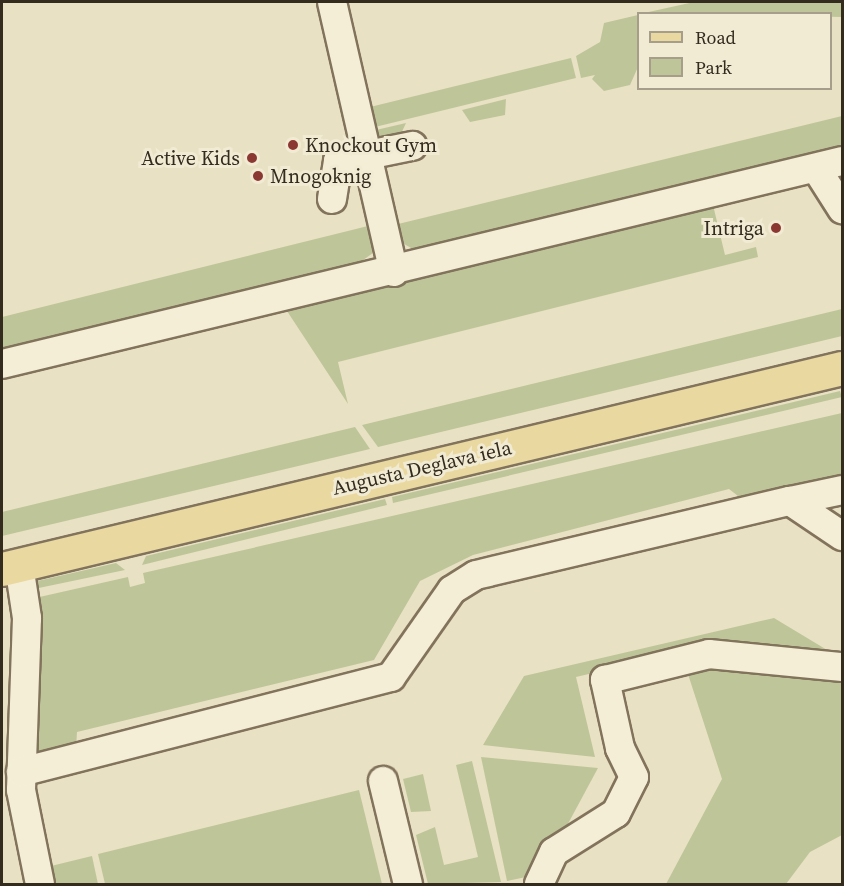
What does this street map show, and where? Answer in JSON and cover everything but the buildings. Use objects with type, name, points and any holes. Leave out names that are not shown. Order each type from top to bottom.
[{"type":"main road","name":"Augusta Deglava iela","points":[[10,567],[843,368]]},
{"type":"street","points":[[332,2],[394,272]]},
{"type":"street","points":[[333,200],[338,161],[412,146]]},
{"type":"street","points":[[2,364],[394,272],[829,164],[843,209]]},
{"type":"street","points":[[15,785],[391,677],[452,590],[476,575],[843,490]]},
{"type":"street","points":[[790,501],[843,536]]},
{"type":"street","points":[[10,567],[27,618],[15,785],[40,885]]},
{"type":"street","points":[[540,884],[554,852],[616,813],[633,777],[620,748],[605,680],[709,654],[843,667]]},
{"type":"street","points":[[383,781],[408,885]]},
{"type":"green space","points":[[694,2],[842,2],[842,17],[832,17],[832,12],[649,12]]},
{"type":"green space","points":[[637,15],[637,69],[630,85],[604,91],[592,79],[595,75],[581,78],[576,56],[600,42],[604,23]]},
{"type":"green space","points":[[571,58],[576,78],[375,127],[370,107]]},
{"type":"green space","points":[[506,99],[505,115],[470,122],[462,110]]},
{"type":"green space","points":[[842,116],[842,153],[418,252],[399,241],[394,225]]},
{"type":"green space","points":[[406,123],[399,138],[378,139],[376,130]]},
{"type":"green space","points":[[713,205],[725,255],[756,247],[758,257],[338,362],[348,404],[287,311]]},
{"type":"green space","points":[[372,225],[373,253],[356,265],[10,350],[2,348],[2,317]]},
{"type":"green space","points":[[842,309],[842,336],[378,447],[362,425]]},
{"type":"green space","points":[[840,391],[842,397],[393,503],[392,497]]},
{"type":"green space","points":[[842,413],[842,482],[747,503],[729,489],[473,555],[420,581],[374,660],[77,732],[76,749],[36,754],[35,598],[128,577],[130,587],[145,583],[143,573]]},
{"type":"green space","points":[[355,427],[370,449],[2,536],[2,512]]},
{"type":"green space","points":[[385,499],[387,505],[142,565],[146,556]]},
{"type":"green space","points":[[116,563],[125,570],[34,589],[33,582]]},
{"type":"green space","points":[[774,618],[842,659],[701,648],[576,677],[595,757],[483,745],[524,676]]},
{"type":"green space","points":[[749,666],[842,675],[842,835],[810,852],[786,884],[666,884],[722,779],[686,668]]},
{"type":"green space","points":[[481,757],[598,768],[563,833],[531,876],[507,881]]},
{"type":"green space","points":[[472,761],[501,882],[428,884],[416,835],[435,827],[444,865],[478,857],[456,765]]},
{"type":"green space","points":[[423,774],[431,811],[411,812],[403,779]]},
{"type":"green space","points":[[359,790],[382,884],[105,884],[98,854]]},
{"type":"green space","points":[[92,856],[98,884],[54,884],[51,866]]},
{"type":"place","name":"Knockout Gym","points":[[293,145]]},
{"type":"place","name":"Active Kids","points":[[252,158]]},
{"type":"place","name":"Mnogoknig","points":[[258,176]]},
{"type":"place","name":"Intriga","points":[[776,228]]}]
